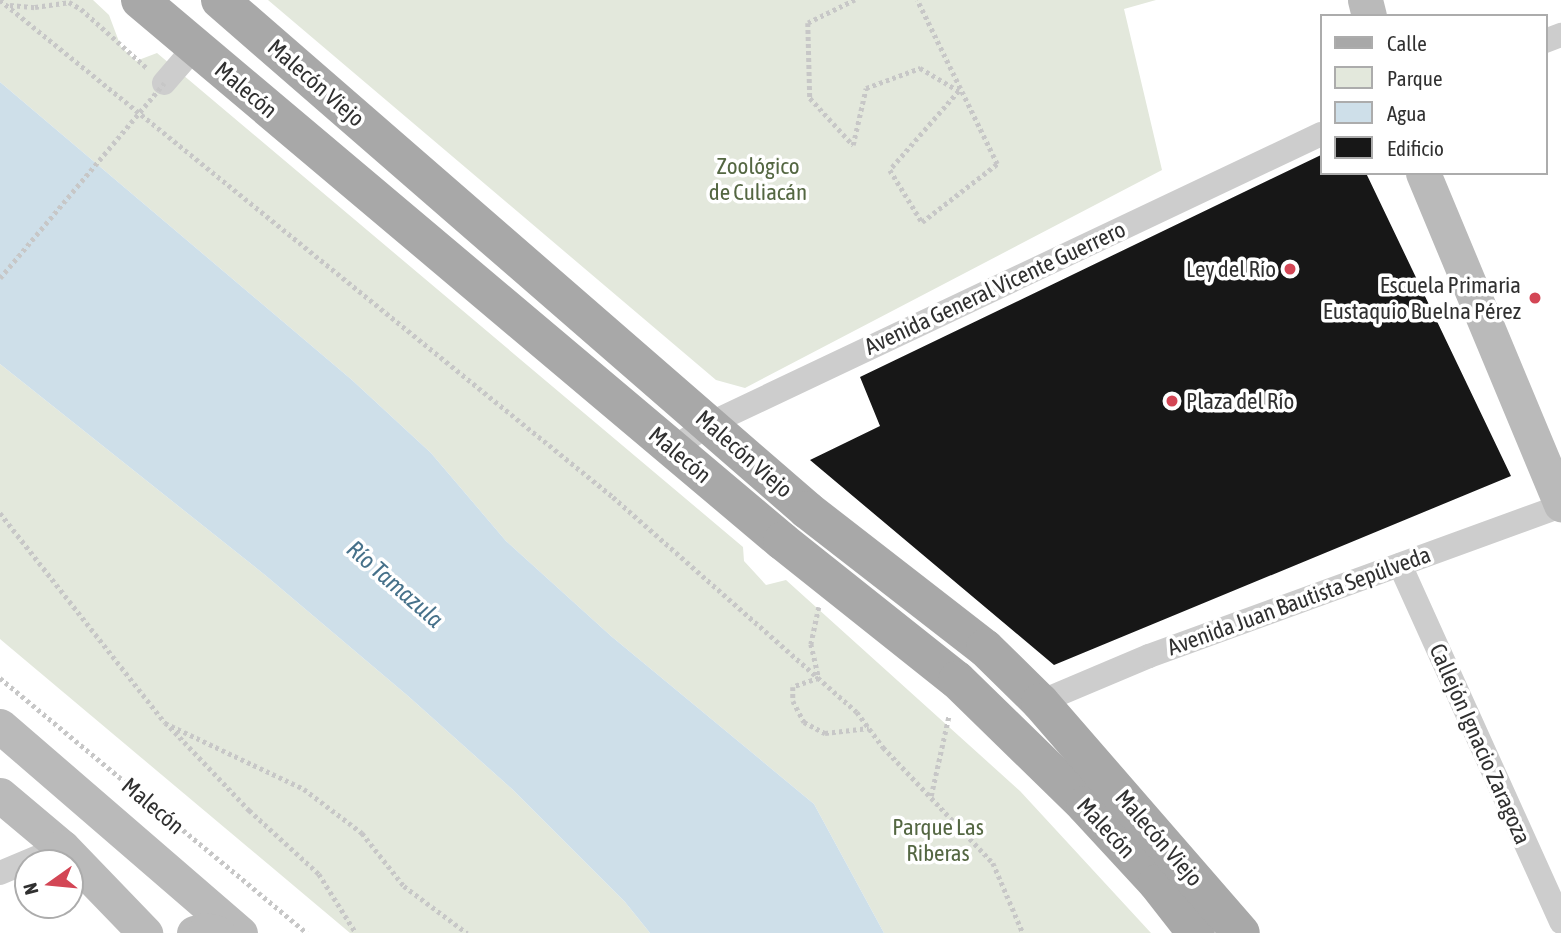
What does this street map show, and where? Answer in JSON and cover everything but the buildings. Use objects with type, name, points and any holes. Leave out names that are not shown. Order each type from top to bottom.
[{"type":"main road","name":"Malecón","points":[[140,0],[673,449],[828,578],[957,680],[1084,805],[1157,883],[1196,933]]},
{"type":"main road","name":"Malecón Viejo","points":[[220,0],[807,510],[985,648],[1040,702],[1241,933]]},
{"type":"main road","points":[[1424,175],[1561,505]]},
{"type":"main road","points":[[957,680],[1017,703],[1040,702]]},
{"type":"main road","points":[[0,726],[240,933]]},
{"type":"main road","points":[[0,795],[62,847],[145,933]]},
{"type":"main road","points":[[194,933],[206,930],[218,933]]},
{"type":"street","points":[[164,83],[195,47]]},
{"type":"street","name":"Avenida General Vicente Guerrero","points":[[673,449],[709,424],[1320,134]]},
{"type":"street","name":"Avenida Juan Bautista Sepúlveda","points":[[1040,702],[1149,656],[1561,505]]},
{"type":"street","name":"Callejón Ignacio Zaragoza","points":[[1400,565],[1561,922]]},
{"type":"street","points":[[0,873],[62,847]]},
{"type":"path","points":[[856,0],[808,23],[810,98],[853,145],[866,88],[920,68],[959,91],[890,170],[922,222],[997,164],[918,0]]},
{"type":"path","points":[[0,278],[164,83],[81,9],[69,2],[35,7],[4,2]]},
{"type":"path","points":[[4,2],[613,497],[857,712],[918,785],[993,863],[1023,933]]},
{"type":"path","points":[[0,513],[51,582],[168,724],[249,810],[320,874],[356,933]]},
{"type":"path","points":[[819,678],[811,644],[814,621],[828,578]]},
{"type":"path","name":"Malecón","points":[[0,678],[307,933]]},
{"type":"path","points":[[819,678],[793,687],[793,701],[804,722],[825,733],[869,728]]},
{"type":"path","points":[[931,796],[957,680]]},
{"type":"path","points":[[168,724],[304,789],[362,833],[404,886],[467,933]]},
{"type":"green space","name":"Parque Las Riberas","points":[[0,0],[93,0],[109,15],[121,47],[136,61],[157,53],[743,547],[744,561],[766,585],[786,580],[1020,791],[1151,933],[884,933],[814,804],[611,636],[506,541],[431,453],[352,380],[0,82]]},
{"type":"green space","name":"Zoológico de Culiacán","points":[[268,0],[1156,0],[1124,9],[1162,170],[745,388],[716,380]]},
{"type":"green space","points":[[0,364],[265,575],[408,696],[512,789],[625,902],[650,933],[350,933],[0,639]]},
{"type":"water","name":"Río Tamazula","points":[[0,82],[352,380],[431,453],[506,541],[611,636],[814,804],[884,933],[650,933],[625,902],[512,789],[408,696],[265,575],[0,364]]},
{"type":"place","name":"Ley del Río","points":[[1290,269]]},
{"type":"place","name":"Escuela Primaria Eustaquio Buelna Pérez","points":[[1535,298]]},
{"type":"place","name":"Plaza del Río","points":[[1172,401]]}]
